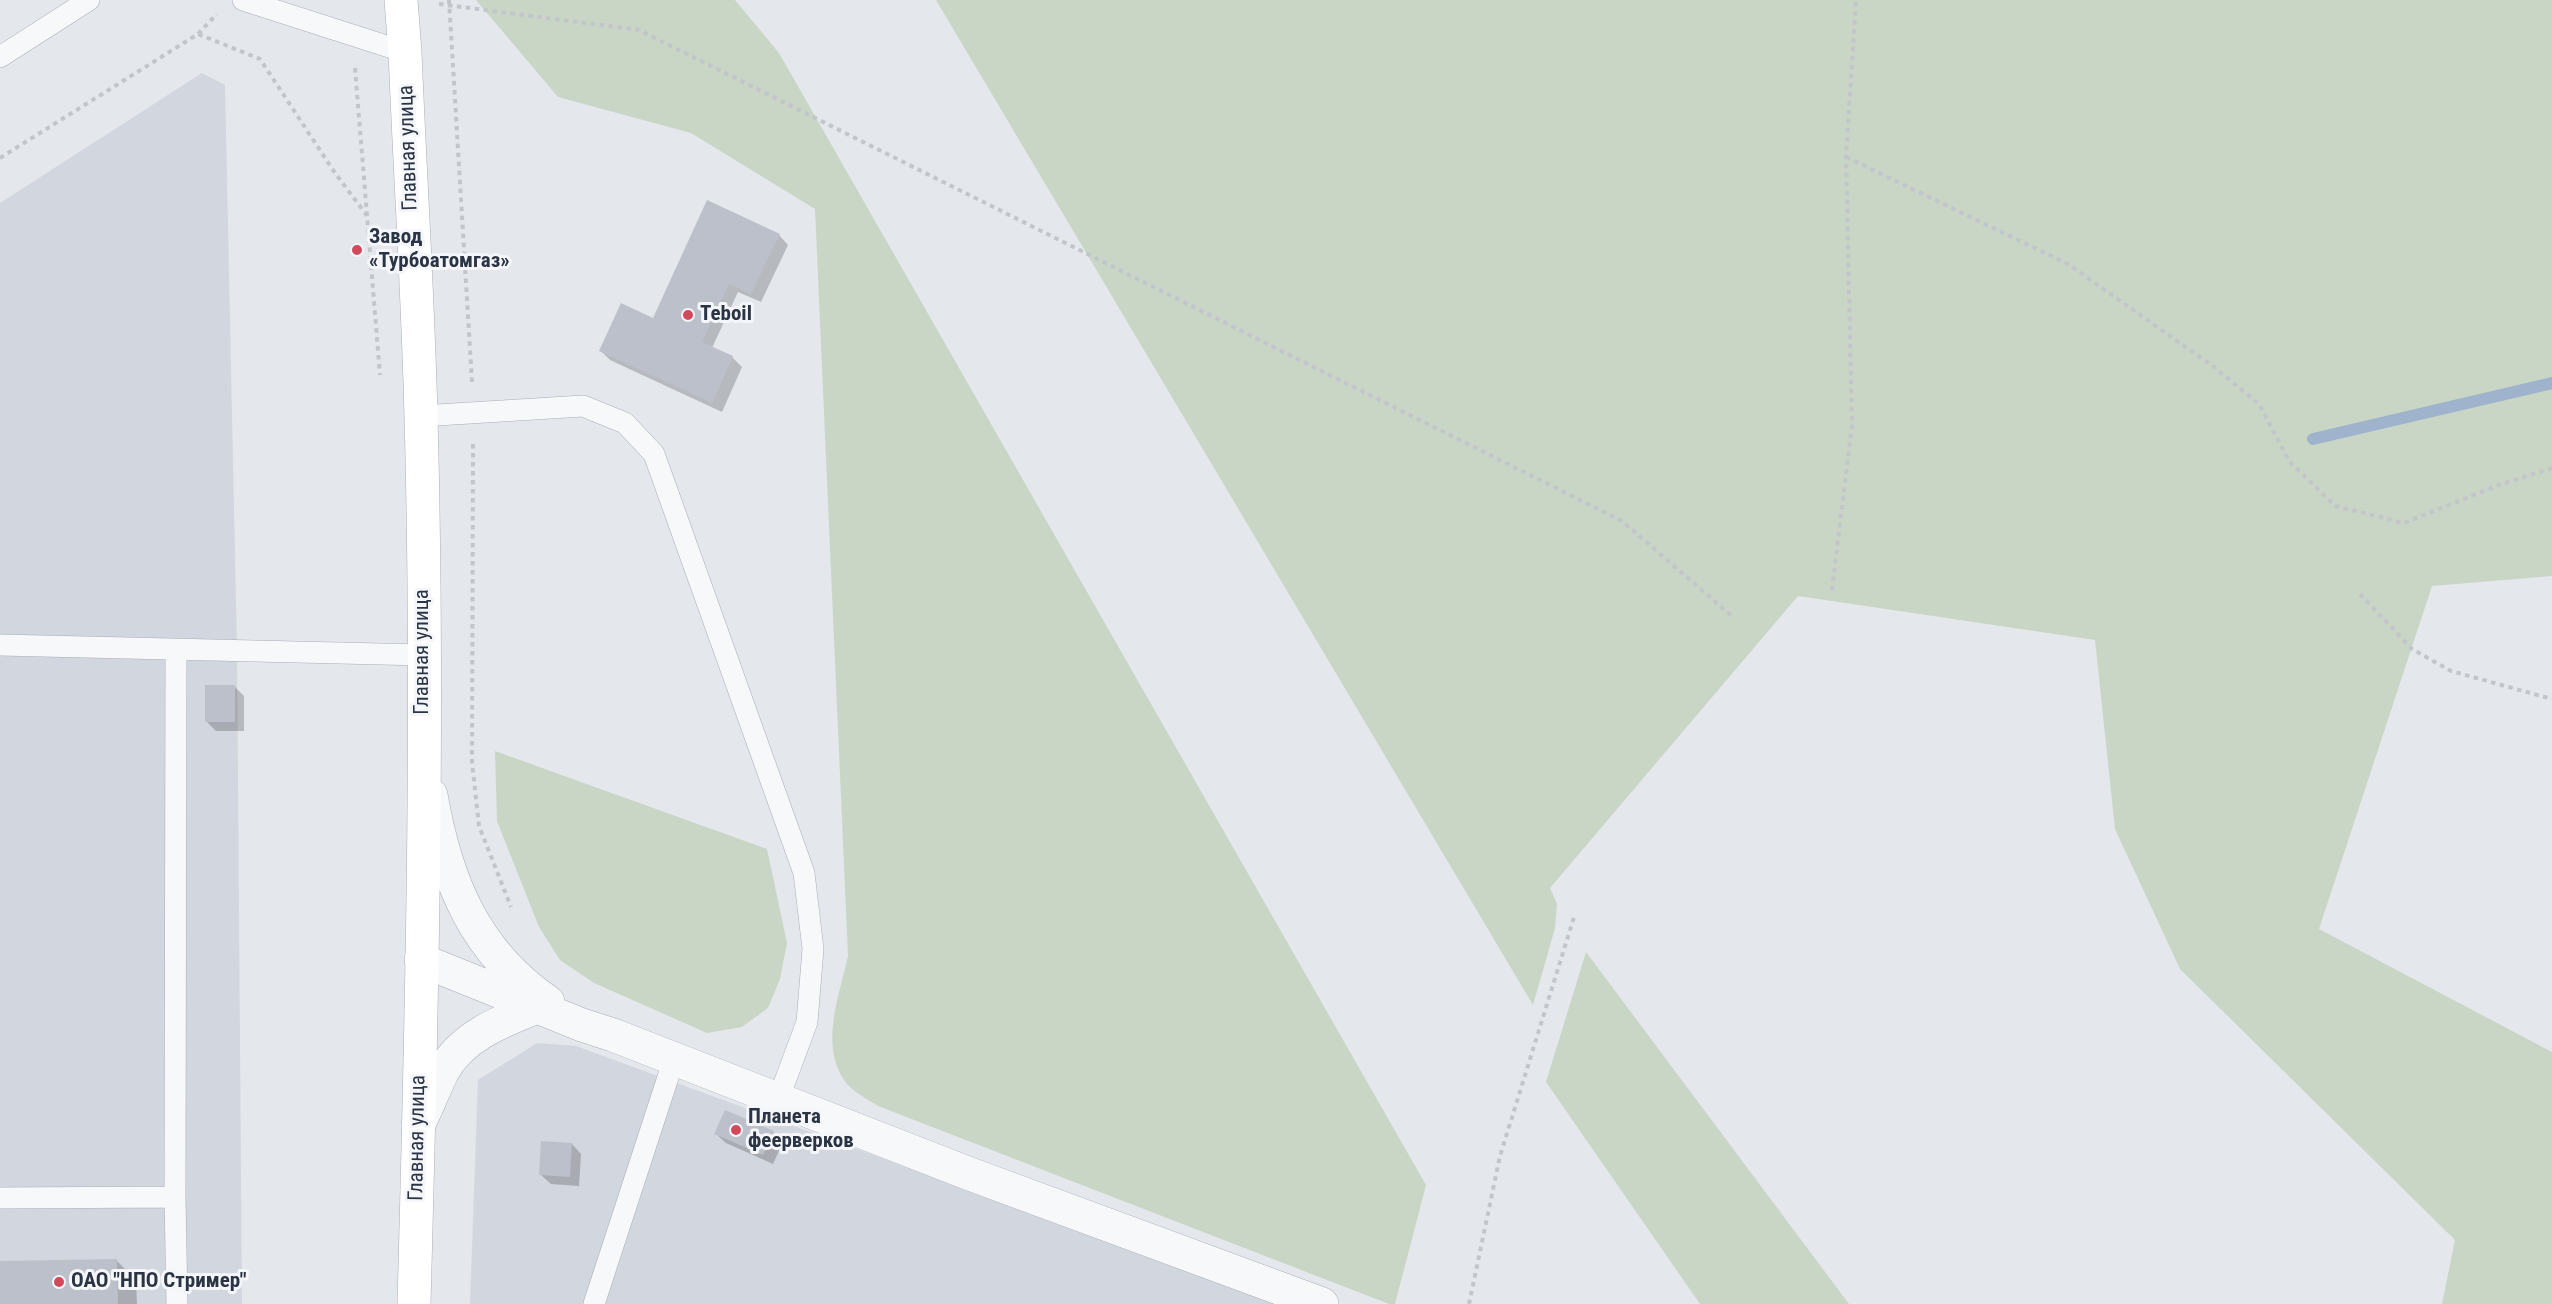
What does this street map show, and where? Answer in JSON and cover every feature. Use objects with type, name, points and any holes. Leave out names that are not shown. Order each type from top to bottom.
[{"type":"main road","name":"Главная улица","points":[[414,1],[405,52],[421,416],[424,655],[422,960],[414,1304]]},
{"type":"street","points":[[423,745],[436,825],[449,873],[470,921],[507,966],[541,997],[582,1025]]},
{"type":"street","points":[[422,960],[582,1025],[778,1100],[1322,1304]]},
{"type":"street","points":[[418,1126],[444,1069],[469,1041],[499,1022],[537,1007]]},
{"type":"lane","points":[[0,57],[89,0]]},
{"type":"lane","points":[[243,0],[405,52]]},
{"type":"lane","points":[[421,416],[583,406],[624,423],[654,453],[804,873],[813,949],[807,1022],[778,1100]]},
{"type":"lane","points":[[0,645],[424,655]]},
{"type":"lane","points":[[176,650],[175,1197],[177,1304]]},
{"type":"lane","points":[[594,1304],[674,1059]]},
{"type":"lane","points":[[0,1198],[175,1197]]},
{"type":"path","points":[[1832,590],[1852,425],[1846,157],[1856,0]]},
{"type":"path","points":[[414,1],[449,3],[639,30],[1622,521],[1734,618]]},
{"type":"path","points":[[449,3],[473,412],[472,762],[478,826],[512,910]]},
{"type":"path","points":[[0,158],[198,34],[222,9]]},
{"type":"path","points":[[198,34],[260,59],[335,173],[368,218]]},
{"type":"path","points":[[353,36],[380,382]]},
{"type":"path","points":[[1846,157],[2068,264],[2214,367],[2259,404],[2289,461],[2335,506],[2404,523],[2496,486],[2552,468]]},
{"type":"path","points":[[2360,594],[2412,649],[2451,671],[2552,699]]},
{"type":"path","points":[[1469,1304],[1500,1156],[1574,916]]},
{"type":"shaded area","points":[[202,73],[225,85],[237,651],[242,1304],[0,1304],[0,203]]},
{"type":"shaded area","points":[[537,1043],[576,1046],[1279,1304],[470,1304],[478,1080]]},
{"type":"green space","points":[[476,0],[735,0],[779,53],[1426,1185],[1395,1304],[1389,1304],[878,1106],[853,1090],[840,1073],[834,1058],[833,1024],[848,956],[815,209],[691,133],[558,97]]},
{"type":"green space","points":[[936,0],[2552,0],[2552,576],[2432,586],[2319,929],[2552,1052],[2552,1304],[2442,1304],[2455,1240],[2180,969],[2115,829],[2095,640],[1798,596],[1550,888],[1557,904],[1555,928],[1533,1005]]},
{"type":"green space","points":[[495,751],[767,849],[787,943],[780,979],[768,1008],[742,1027],[707,1033],[594,983],[560,960],[539,927],[497,821]]},
{"type":"green space","points":[[1586,952],[1849,1304],[1700,1304],[1546,1082]]},
{"type":"building","points":[[707,200],[780,234],[751,294],[729,284],[702,342],[733,356],[712,403],[599,351],[621,303],[653,318]]},
{"type":"building","points":[[205,685],[235,685],[235,722],[205,722]]},
{"type":"building","points":[[725,1110],[774,1131],[763,1155],[714,1134]]},
{"type":"building","points":[[541,1141],[572,1143],[570,1177],[539,1175]]},
{"type":"building","name":"ОАО \"НПО Стример\"","points":[[117,1259],[118,1304],[0,1304],[0,1261]]},
{"type":"waterway","points":[[2313,439],[2552,383]]},
{"type":"place","name":"Завод «Турбоатомгаз»","points":[[357,250]]},
{"type":"place","name":"Teboil","points":[[688,315]]},
{"type":"place","name":"Планета феерверков","points":[[736,1130]]},
{"type":"place","name":"ОАО \"НПО Стример\"","points":[[59,1282]]}]
